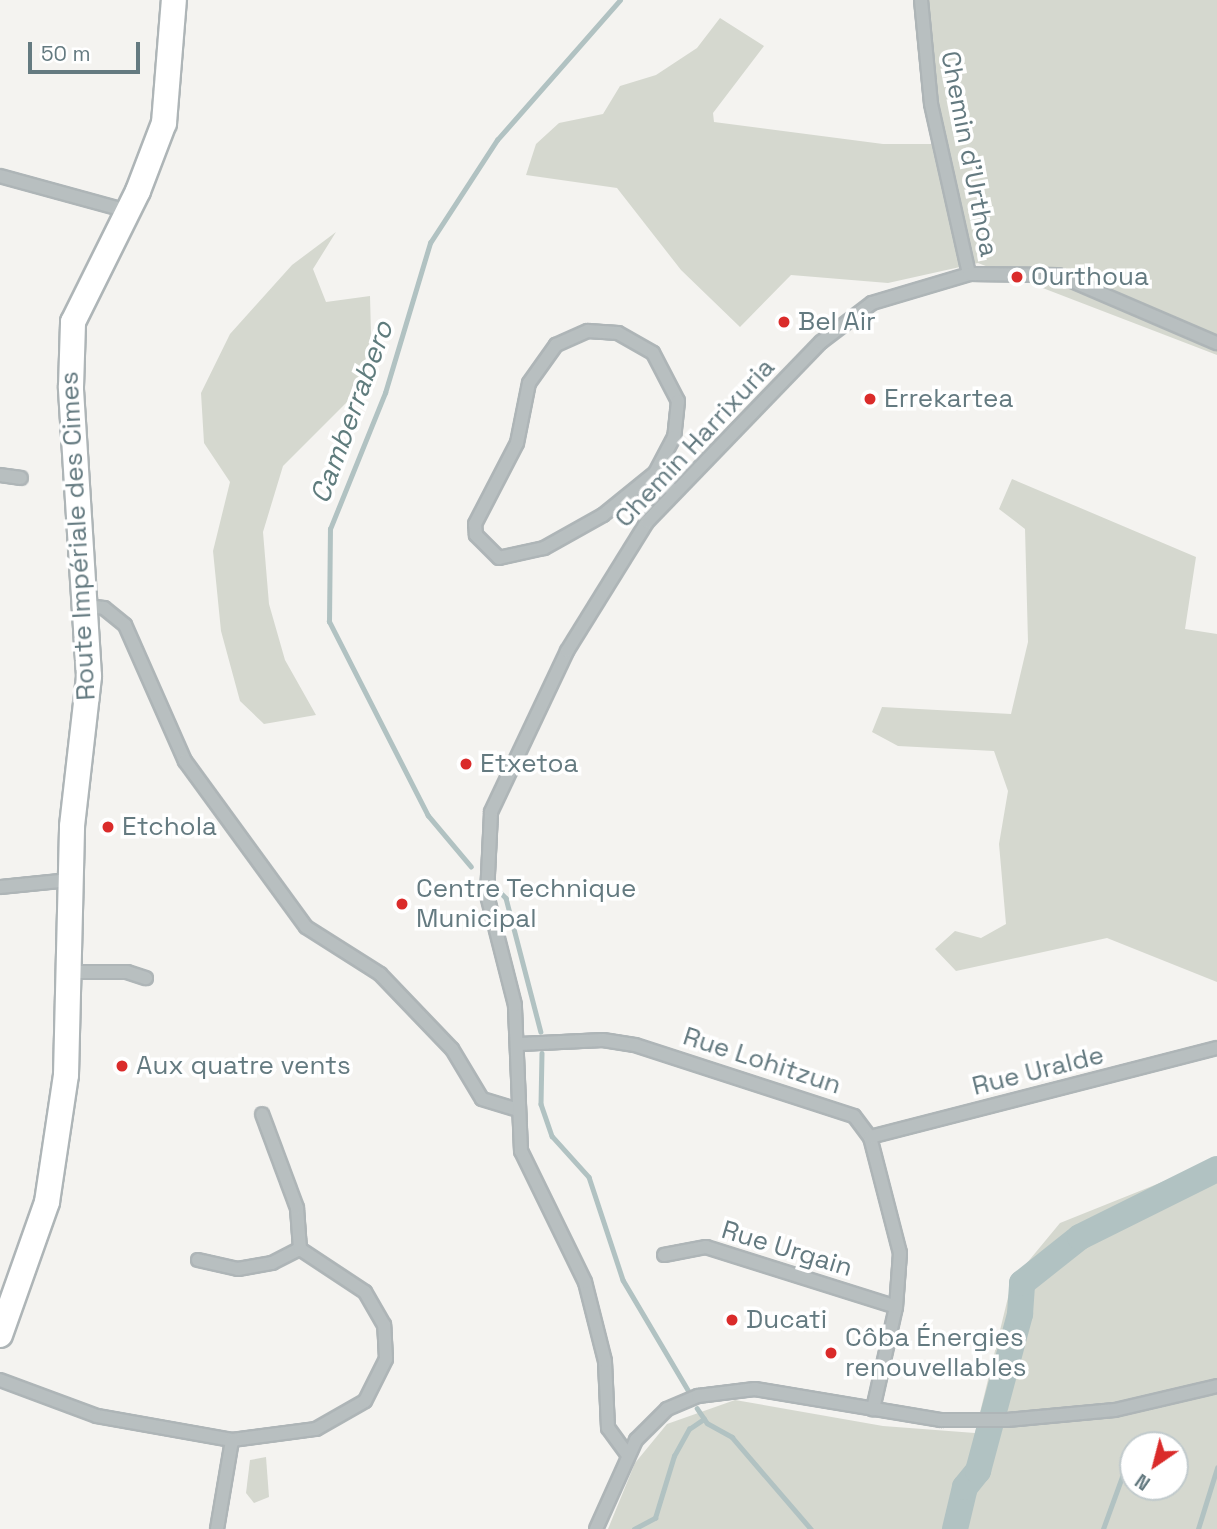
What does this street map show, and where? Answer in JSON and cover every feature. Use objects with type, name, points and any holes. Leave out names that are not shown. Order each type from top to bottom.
[{"type":"main road","name":"Route Impériale des Cimes","points":[[0,1335],[54,1168],[66,1075],[69,880],[89,676],[69,353],[80,301],[128,211],[163,123],[174,0]]},
{"type":"street","name":"Chemin d'Urthoa","points":[[921,0],[931,104],[969,274]]},
{"type":"street","points":[[0,176],[128,211]]},
{"type":"street","name":"Chemin Harrixuria","points":[[627,1454],[608,1428],[595,1311],[573,1252],[521,1151],[517,1110],[520,1044],[487,895],[491,812],[567,651],[647,522],[821,342],[872,303],[969,274],[1058,275],[1217,342]]},
{"type":"street","points":[[618,333],[653,354],[670,378],[678,419],[655,473],[603,515],[523,557],[499,558],[477,535],[478,513],[517,443],[528,383],[543,356],[569,336],[618,333]]},
{"type":"street","points":[[655,473],[674,492]]},
{"type":"street","points":[[0,475],[21,478]]},
{"type":"street","points":[[86,606],[104,608],[125,625],[185,761],[306,927],[380,974],[452,1049],[482,1099],[517,1110]]},
{"type":"street","points":[[0,887],[69,880]]},
{"type":"street","points":[[68,972],[127,972],[146,978]]},
{"type":"street","name":"Rue Lohitzun","points":[[520,1044],[603,1040],[635,1045],[830,1104],[854,1116],[870,1137],[900,1253],[896,1307],[873,1409]]},
{"type":"street","name":"Rue Uralde","points":[[870,1137],[1217,1048]]},
{"type":"street","points":[[262,1114],[297,1208],[300,1249]]},
{"type":"street","name":"Rue Urgain","points":[[664,1255],[706,1247],[896,1307]]},
{"type":"street","points":[[198,1261],[238,1269],[272,1263],[300,1249]]},
{"type":"street","points":[[0,1380],[106,1419],[232,1440],[316,1429],[339,1419],[365,1401],[382,1374],[387,1347],[377,1307],[352,1282],[300,1249]]},
{"type":"street","points":[[596,1529],[627,1454],[649,1424],[692,1398],[755,1390],[873,1409],[976,1420],[1007,1420],[1115,1410],[1217,1386]]},
{"type":"street","points":[[217,1529],[232,1440]]},
{"type":"shaded area","points":[[925,0],[1217,0],[1217,355],[978,263],[888,283],[791,275],[740,327],[681,270],[617,188],[526,175],[536,144],[559,123],[603,114],[620,86],[656,75],[697,48],[720,18],[764,46],[713,113],[714,122],[883,144],[938,144]]},
{"type":"shaded area","points":[[336,232],[313,269],[326,302],[370,296],[371,334],[359,390],[283,466],[263,532],[269,604],[285,660],[316,715],[264,724],[240,701],[221,631],[213,551],[230,482],[204,443],[201,393],[230,334],[292,265]]},
{"type":"shaded area","points":[[1012,479],[1196,557],[1185,629],[1217,634],[1217,982],[1107,938],[956,971],[935,949],[955,931],[981,938],[1006,924],[999,844],[1008,791],[994,751],[898,746],[872,732],[882,707],[1011,714],[1028,642],[1025,529],[999,509]]},
{"type":"shaded area","points":[[1217,1160],[1217,1529],[608,1529],[635,1463],[667,1424],[735,1400],[883,1426],[975,1433],[1012,1281],[1060,1223]]},
{"type":"shaded area","points":[[266,1457],[269,1497],[254,1503],[246,1493],[250,1460]]},
{"type":"waterway","name":"Camberrabero","points":[[471,867],[428,816],[329,622],[330,529],[385,393],[430,243],[497,140],[620,0]]},
{"type":"waterway","points":[[494,886],[506,898],[541,1032]]},
{"type":"waterway","points":[[542,1053],[541,1104],[552,1136],[589,1177],[623,1280],[688,1390]]},
{"type":"waterway","points":[[955,1529],[965,1487],[978,1471],[1020,1314],[1022,1283],[1080,1237],[1217,1169]]},
{"type":"waterway","points":[[697,1408],[707,1423],[732,1437],[811,1529]]},
{"type":"waterway","points":[[634,1529],[655,1518],[674,1456],[689,1429],[704,1419]]},
{"type":"waterway","points":[[1198,1529],[1217,1468]]},
{"type":"waterway","points":[[1103,1529],[1119,1485]]},
{"type":"place","name":"Ourthoua","points":[[1017,277]]},
{"type":"place","name":"Bel Air","points":[[784,322]]},
{"type":"place","name":"Errekartea","points":[[870,399]]},
{"type":"place","name":"Etxetoa","points":[[466,764]]},
{"type":"place","name":"Etchola","points":[[108,827]]},
{"type":"place","name":"Centre Technique Municipal","points":[[402,904]]},
{"type":"place","name":"Aux quatre vents","points":[[122,1066]]},
{"type":"place","name":"Ducati","points":[[732,1320]]},
{"type":"place","name":"Côba Énergies renouvellables","points":[[831,1353]]}]
